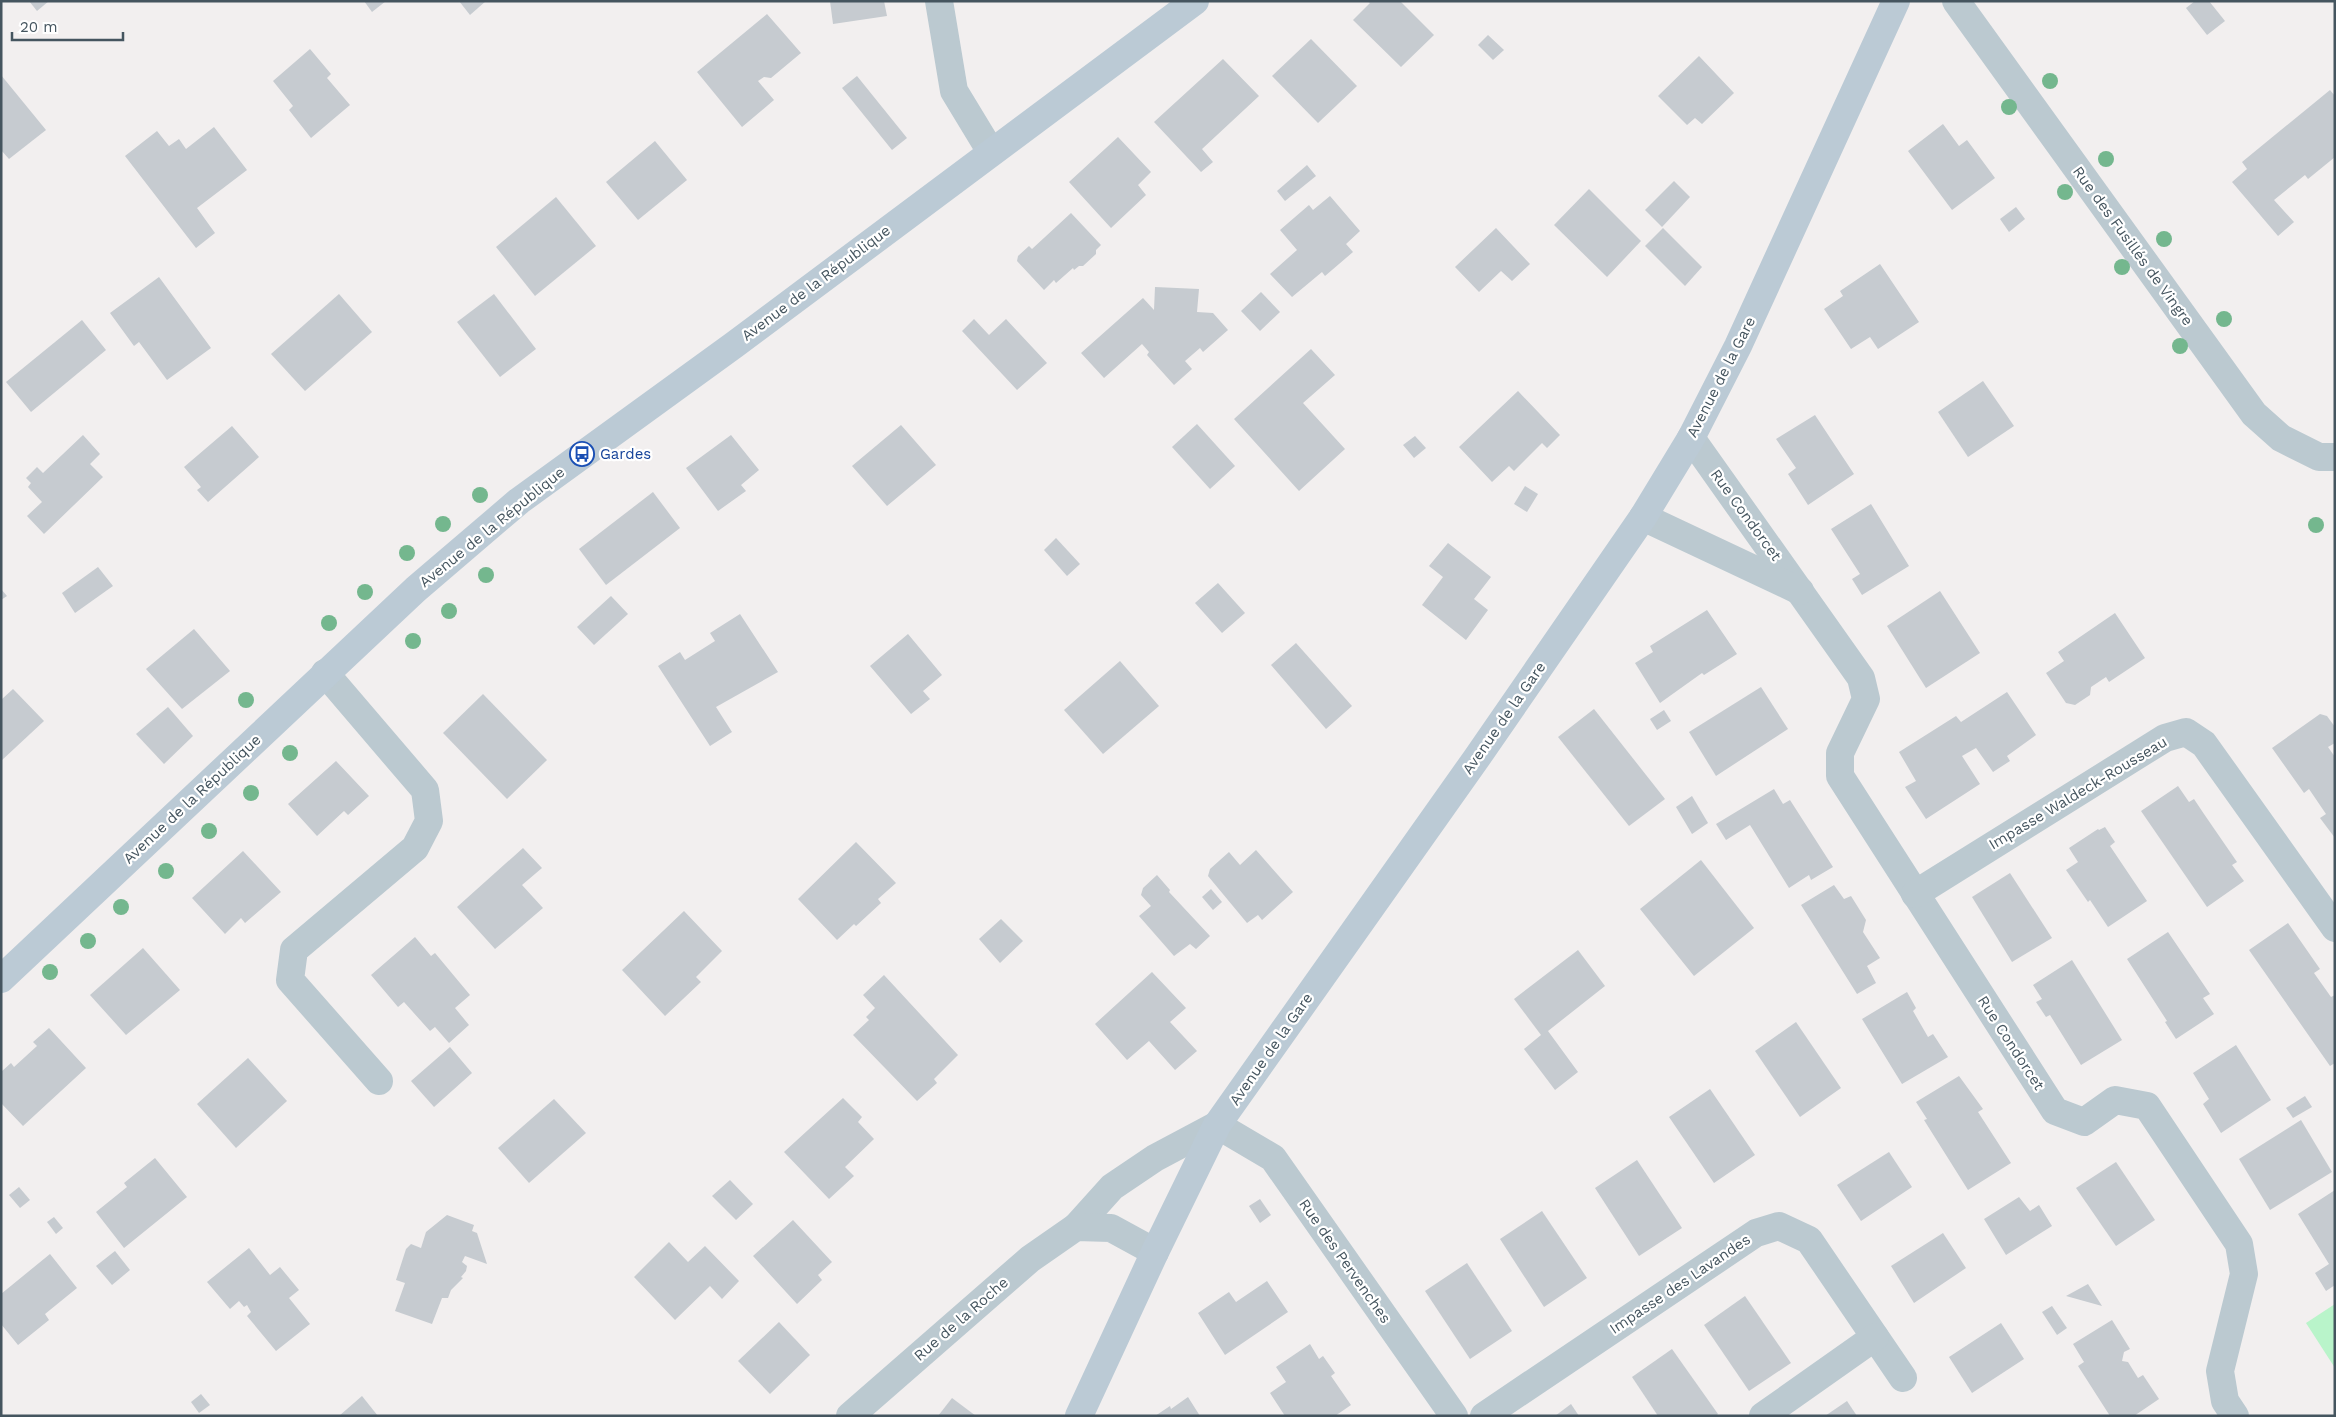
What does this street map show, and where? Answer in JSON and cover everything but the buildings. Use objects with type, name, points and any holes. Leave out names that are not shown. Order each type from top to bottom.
[{"type":"street","points":[[939,1],[954,91],[991,152]]},
{"type":"street","name":"Avenue de la République","points":[[1,979],[416,589],[532,491],[734,345],[1195,1]]},
{"type":"street","name":"Avenue de la Gare","points":[[1079,1416],[1155,1252],[1217,1125],[1476,760],[1643,517],[1691,438],[1738,346],[1896,1]]},
{"type":"street","name":"Rue des Fusillés de Vingre","points":[[1956,1],[2254,414],[2281,438],[2319,457],[2335,457]]},
{"type":"street","name":"Rue Condorcet","points":[[1691,438],[1860,678],[1866,698],[1840,753],[1840,776],[2056,1112],[2084,1122],[2115,1100],[2147,1106],[2239,1244],[2244,1274],[2220,1371],[2226,1400],[2235,1416]]},
{"type":"street","name":"Rue Condorcet","points":[[1643,517],[1801,592]]},
{"type":"street","points":[[325,673],[425,790],[428,821],[415,848],[294,950],[290,980],[379,1081]]},
{"type":"street","name":"Impasse Waldeck-Rousseau","points":[[1915,894],[2165,738],[2186,732],[2204,744],[2335,928]]},
{"type":"street","name":"Rue de la Roche","points":[[850,1416],[1033,1257],[1076,1227],[1112,1187],[1155,1158],[1217,1125]]},
{"type":"street","name":"Rue des Pervenches","points":[[1217,1125],[1273,1158],[1454,1416]]},
{"type":"street","name":"Impasse des Lavandes","points":[[1484,1416],[1756,1233],[1779,1226],[1809,1240],[1903,1378]]},
{"type":"street","points":[[1076,1227],[1111,1228],[1155,1252]]},
{"type":"street","points":[[1763,1416],[1875,1337]]},
{"type":"green space","points":[[2335,1304],[2335,1368],[2306,1323]]},
{"type":"place","name":"Gardes","points":[[582,454]]}]
